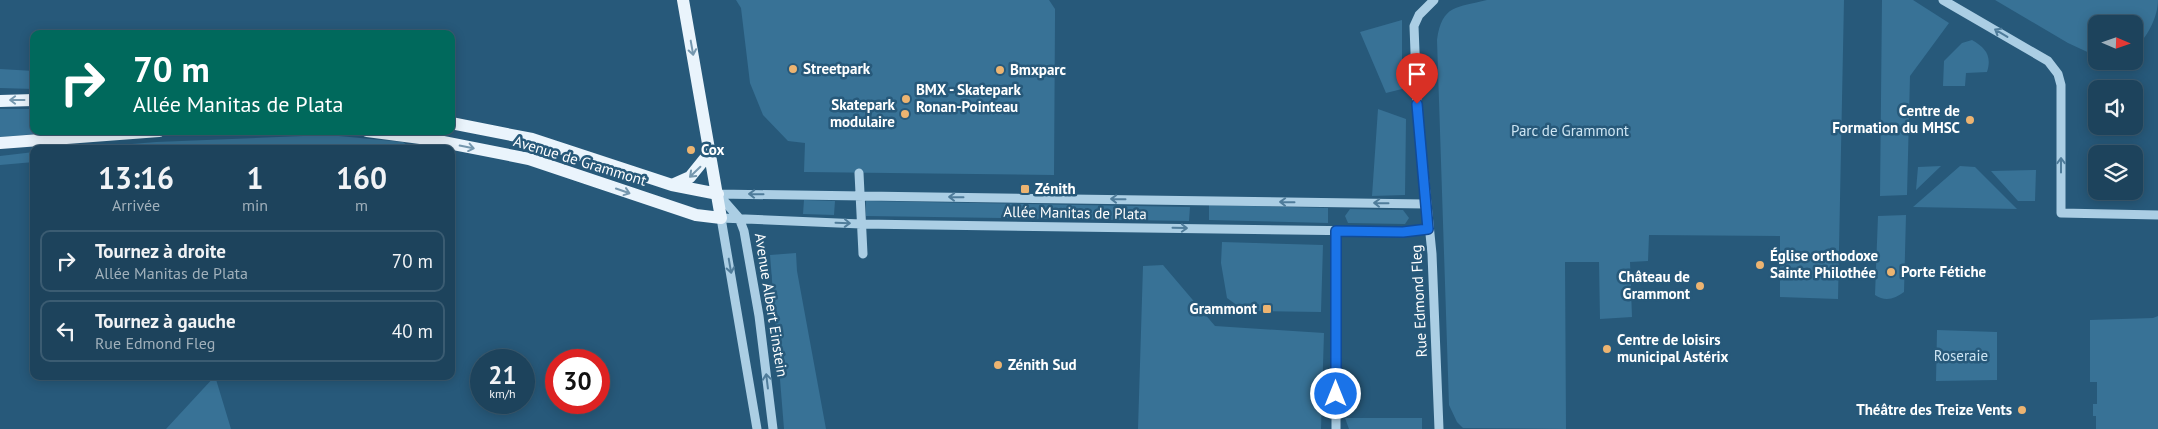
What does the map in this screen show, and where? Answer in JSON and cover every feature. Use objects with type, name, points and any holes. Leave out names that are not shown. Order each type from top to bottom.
[{"type":"main road","points":[[683,0],[722,218]]},
{"type":"main road","points":[[0,100],[30,100]]},
{"type":"main road","name":"Avenue de Grammont","points":[[455,124],[532,139],[672,185],[718,194]]},
{"type":"main road","points":[[0,142],[101,135]]},
{"type":"main road","name":"Avenue de Grammont","points":[[430,135],[528,159],[696,216],[722,218]]},
{"type":"main road","points":[[672,185],[690,177],[711,151]]},
{"type":"street","name":"Rue Edmond Fleg","points":[[1434,0],[1419,15],[1414,26],[1417,104],[1425,204],[1432,254],[1439,429]]},
{"type":"street","points":[[1944,0],[2048,61],[2058,74],[2062,85],[2062,213],[2158,215]]},
{"type":"street","points":[[859,174],[863,254]]},
{"type":"street","name":"Allée Manitas de Plata","points":[[718,194],[1425,204]]},
{"type":"street","name":"Avenue Albert Einstein","points":[[718,194],[739,218],[752,268],[773,429]]},
{"type":"street","name":"Allée Manitas de Plata","points":[[722,218],[861,224],[1403,232],[1428,229]]},
{"type":"street","points":[[722,218],[757,429]]},
{"type":"street","points":[[1336,231],[1336,429]]},
{"type":"green space","name":"BMX - Skatepark Ronan-Pointeau","points":[[736,0],[1049,0],[1055,9],[1054,175],[804,172],[805,143],[788,141],[763,115],[750,83],[741,8]]},
{"type":"green space","name":"Parc de Grammont","points":[[1487,0],[1844,0],[1838,299],[1780,297],[1780,236],[1649,235],[1648,261],[1630,262],[1632,317],[1600,319],[1599,262],[1565,262],[1566,429],[1463,428],[1457,422],[1449,405],[1437,40],[1439,28],[1447,14],[1459,7]]},
{"type":"green space","points":[[1882,0],[1913,0],[1949,23],[1910,76],[1907,195],[1880,196]]},
{"type":"green space","points":[[1995,0],[2158,0],[2158,7],[2151,27],[2143,39],[2143,15],[2088,15],[2088,52],[2068,43]]},
{"type":"green space","points":[[1402,20],[1402,89],[1386,93],[1360,32]]},
{"type":"green space","points":[[1972,40],[1987,53],[1989,61],[1987,72],[1966,73],[1965,86],[1943,86],[1944,61],[1962,43]]},
{"type":"green space","points":[[0,69],[30,71],[30,89],[0,88]]},
{"type":"green space","points":[[0,109],[30,109],[30,135],[0,137]]},
{"type":"green space","points":[[1378,109],[1406,119],[1405,195],[1372,196]]},
{"type":"green space","points":[[328,135],[403,142],[407,145],[120,145]]},
{"type":"green space","points":[[30,152],[30,162],[0,165],[0,156]]},
{"type":"green space","points":[[1941,166],[1916,190],[1918,167]]},
{"type":"green space","points":[[1960,166],[1975,167],[2017,209],[1913,207]]},
{"type":"green space","points":[[2036,170],[2035,201],[2018,201],[1991,171]]},
{"type":"green space","points":[[804,200],[835,201],[834,215],[803,214]]},
{"type":"green space","points":[[866,201],[1190,207],[1189,221],[866,216]]},
{"type":"green space","points":[[1209,205],[1328,208],[1328,223],[1209,220]]},
{"type":"green space","points":[[1350,209],[1403,210],[1409,218],[1405,224],[1348,223],[1345,216]]},
{"type":"green space","points":[[1906,215],[1904,292],[1894,298],[1882,298],[1875,295],[1878,216]]},
{"type":"green space","points":[[1222,242],[1323,245],[1321,312],[1245,311],[1227,298],[1221,263]]},
{"type":"green space","points":[[796,253],[797,271],[826,429],[784,429],[770,255]]},
{"type":"green space","points":[[1163,265],[1215,326],[1324,333],[1321,429],[1138,429],[1143,266]]},
{"type":"green space","points":[[2158,316],[2158,429],[2096,429],[2096,416],[2093,416],[2093,404],[2097,404],[2097,382],[2090,382],[2090,320],[2153,318]]},
{"type":"green space","name":"Roseraie","points":[[1937,330],[1997,332],[1997,380],[1936,381]]},
{"type":"green space","points":[[211,380],[216,380],[231,429],[166,429]]},
{"type":"green space","points":[[1345,418],[1422,418],[1422,429],[1349,429]]},
{"type":"place","name":"Streetpark","points":[[793,69]]},
{"type":"place","name":"Bmxparc","points":[[1000,70]]},
{"type":"place","name":"BMX - Skatepark Ronan-Pointeau","points":[[906,99]]},
{"type":"place","name":"Skatepark modulaire","points":[[905,114]]},
{"type":"place","name":"Centre de Formation du MHSC","points":[[1970,120]]},
{"type":"place","name":"Cox","points":[[691,150]]},
{"type":"place","name":"Zénith","points":[[1025,189]]},
{"type":"place","name":"Église orthodoxe Sainte Philothée","points":[[1760,265]]},
{"type":"place","name":"Porte Fétiche","points":[[1891,272]]},
{"type":"place","name":"Château de Grammont","points":[[1700,286]]},
{"type":"place","name":"Grammont","points":[[1267,309]]},
{"type":"place","name":"Centre de loisirs municipal Astérix","points":[[1607,349]]},
{"type":"place","name":"Zénith Sud","points":[[998,365]]},
{"type":"place","name":"Théâtre des Treize Vents","points":[[2022,410]]},
{"type":"route","points":[[1336,394],[1336,231],[1403,232],[1428,229],[1417,104]]}]
